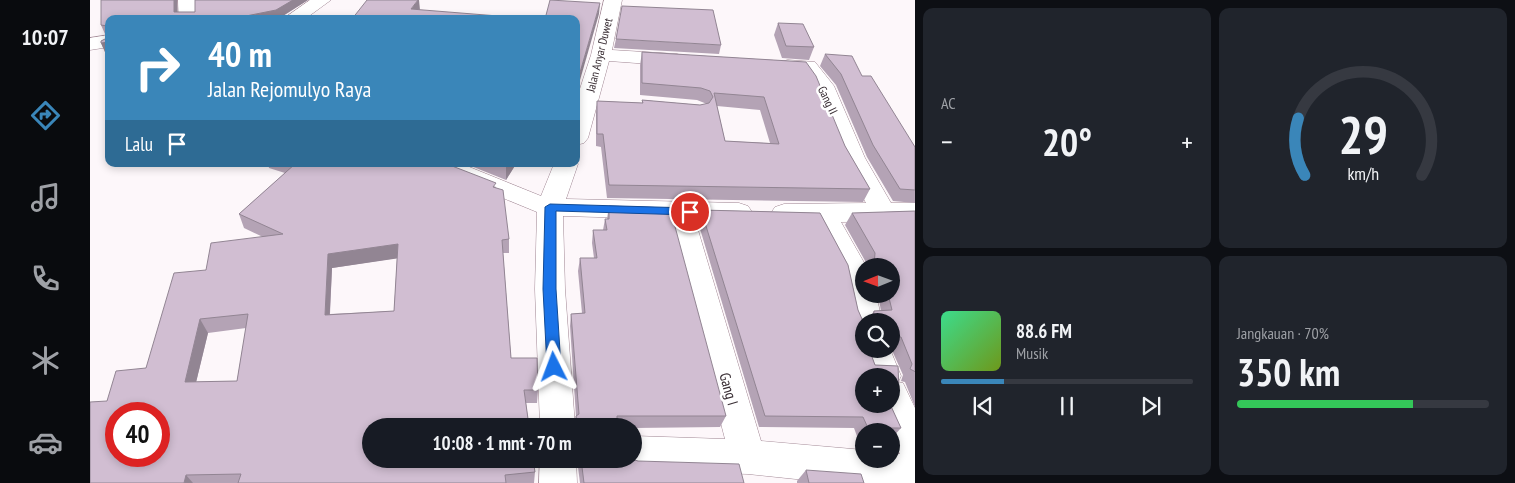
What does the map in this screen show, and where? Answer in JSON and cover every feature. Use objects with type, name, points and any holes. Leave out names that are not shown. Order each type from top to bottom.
[{"type":"street","points":[[187,0],[188,15]]},
{"type":"street","points":[[298,15],[322,0]]},
{"type":"street","name":"Jalan Anyar Duwet","points":[[580,131],[598,100],[601,55],[612,0]]},
{"type":"street","points":[[90,44],[105,42]]},
{"type":"street","points":[[601,55],[698,61]]},
{"type":"street","name":"Gang II","points":[[765,65],[808,66],[823,86],[853,158],[884,213]]},
{"type":"street","points":[[448,167],[533,202],[550,207],[824,214],[915,212]]},
{"type":"street","points":[[557,418],[550,289],[550,207],[565,167]]},
{"type":"street","name":"Gang I","points":[[679,211],[748,457]]},
{"type":"street","points":[[824,214],[857,276],[865,313]]},
{"type":"street","points":[[900,413],[915,446]]},
{"type":"street","points":[[642,453],[748,457],[915,473]]},
{"type":"street","points":[[558,468],[558,483]]},
{"type":"building","points":[[101,0],[174,0],[174,12],[195,12],[195,0],[293,0],[276,10],[251,15],[105,15],[105,26],[101,25]]},
{"type":"building","points":[[367,0],[418,0],[411,9],[486,15],[355,15]]},
{"type":"building","points":[[550,0],[600,3],[580,73],[580,15],[546,15]]},
{"type":"building","points":[[622,6],[713,10],[721,45],[616,39]]},
{"type":"building","points":[[778,23],[803,24],[814,47],[786,46]]},
{"type":"building","points":[[642,52],[806,62],[816,76],[845,146],[870,189],[609,185],[603,134],[597,134],[597,101],[643,103],[642,100],[700,105],[709,103],[713,97],[710,91],[701,88],[642,83]],"holes":[[[714,93],[764,97],[779,144],[725,141]]]},
{"type":"building","points":[[825,54],[852,56],[862,76],[871,76],[915,147],[915,190],[900,189],[873,145],[841,74]]},
{"type":"building","points":[[292,167],[455,167],[496,183],[493,187],[503,190],[509,239],[502,240],[511,358],[537,358],[538,390],[524,390],[528,418],[362,418],[362,468],[534,468],[535,472],[505,475],[506,483],[238,483],[241,474],[186,475],[184,483],[90,483],[90,402],[107,401],[116,371],[146,368],[174,273],[206,270],[211,243],[283,234],[239,214]],"holes":[[[398,244],[394,311],[325,315],[328,254]],[[248,314],[237,381],[185,382],[200,319]]]},
{"type":"building","points":[[609,206],[670,208],[726,416],[576,418],[579,414],[571,314],[585,313],[580,258],[597,258],[593,230],[607,230],[605,219],[609,219]]},
{"type":"building","points":[[701,210],[820,213],[848,265],[855,303],[859,313],[855,313],[855,358],[872,358],[875,365],[898,366],[898,368],[855,368],[855,413],[894,413],[899,423],[866,423],[863,417],[765,416]]},
{"type":"building","points":[[915,211],[915,372],[910,369],[912,364],[900,337],[900,313],[874,313],[874,311],[892,310],[890,303],[900,303],[900,258],[875,258],[875,253],[852,213]]},
{"type":"building","points":[[642,461],[739,464],[744,483],[584,483],[582,468],[642,468]]},
{"type":"building","points":[[806,470],[861,474],[864,483],[809,483]]},
{"type":"route","points":[[554,367],[550,289],[550,207],[690,212]]}]
